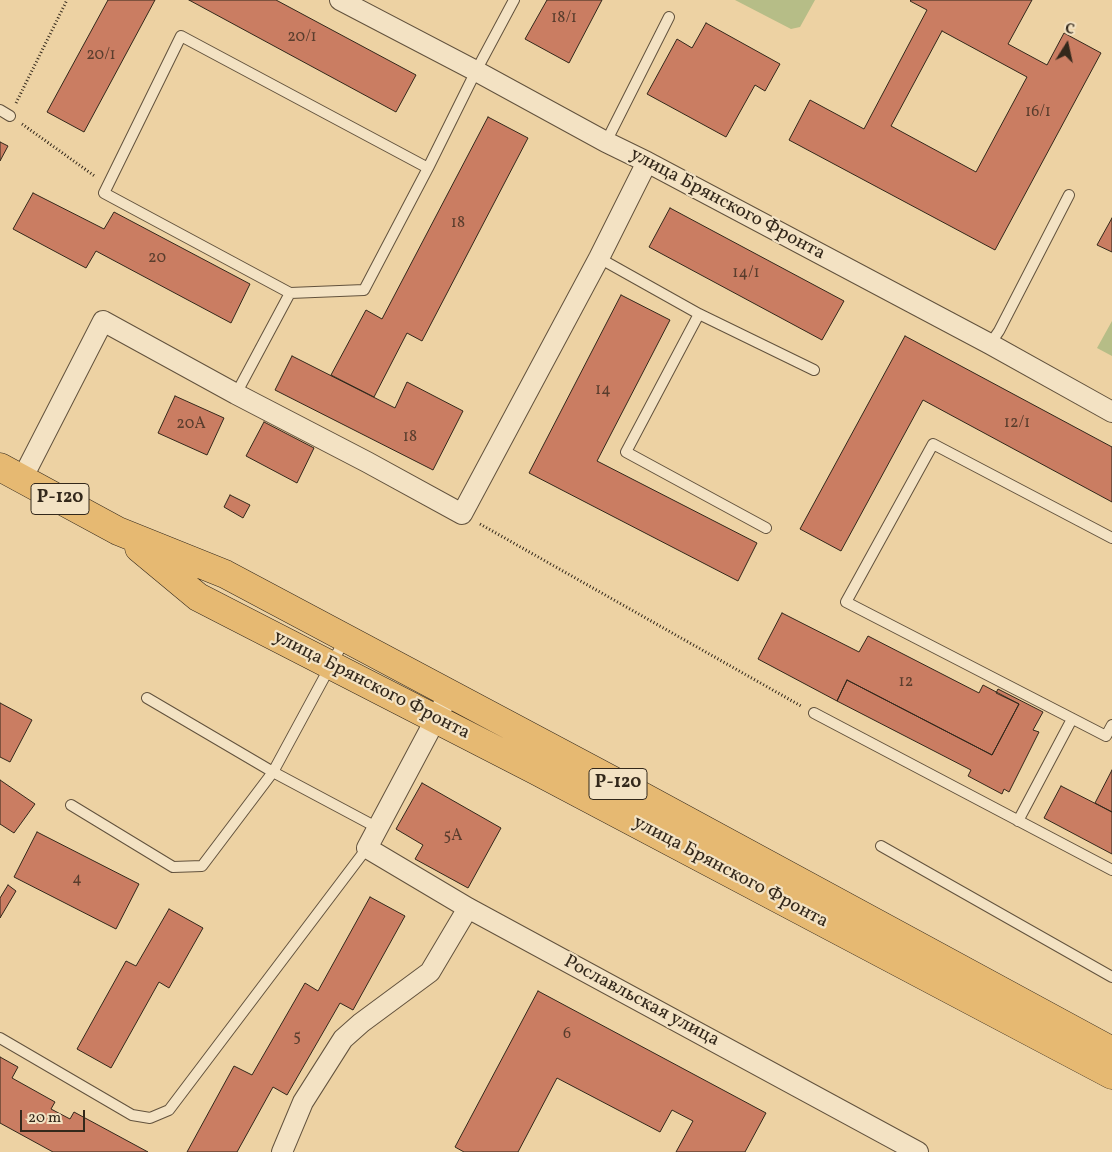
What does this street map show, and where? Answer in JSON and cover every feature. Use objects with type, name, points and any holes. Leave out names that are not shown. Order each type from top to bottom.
[{"type":"main road","name":"улица Брянского Фронта","points":[[11,473],[118,531],[225,574],[1112,1050]]},
{"type":"main road","name":"улица Брянского Фронта","points":[[118,531],[198,597],[536,770],[1112,1075]]},
{"type":"street","name":"улица Брянского Фронта","points":[[340,0],[990,344],[1112,412]]},
{"type":"street","points":[[11,473],[103,321],[462,514],[600,258],[647,162]]},
{"type":"street","points":[[367,848],[449,694]]},
{"type":"street","name":"Рославльская улица","points":[[367,848],[468,908],[918,1152]]},
{"type":"street","points":[[282,1152],[303,1102],[343,1039],[361,1023],[430,972],[468,908]]},
{"type":"lane","points":[[428,168],[181,36],[104,193],[290,293],[364,290],[428,168],[476,71],[514,0]]},
{"type":"lane","points":[[606,142],[669,17]]},
{"type":"lane","points":[[0,110],[10,116]]},
{"type":"lane","points":[[990,344],[1000,331],[1069,195]]},
{"type":"lane","points":[[600,258],[698,314],[814,370]]},
{"type":"lane","points":[[236,394],[290,293]]},
{"type":"lane","points":[[698,314],[626,452],[766,528]]},
{"type":"lane","points":[[1112,538],[933,444],[846,602],[1106,736],[1112,725]]},
{"type":"lane","points":[[71,805],[173,867],[202,866],[272,772],[345,638]]},
{"type":"lane","points":[[148,698],[272,772],[378,828]]},
{"type":"lane","points":[[814,713],[1112,870]]},
{"type":"lane","points":[[1018,821],[1072,719]]},
{"type":"lane","points":[[881,846],[1112,977]]},
{"type":"lane","points":[[0,1038],[132,1115],[150,1118],[169,1110],[367,848]]},
{"type":"path","points":[[67,0],[10,116],[107,186]]},
{"type":"path","points":[[462,514],[814,713]]},
{"type":"green space","points":[[735,0],[815,0],[800,27],[791,29]]},
{"type":"green space","points":[[1112,321],[1112,356],[1097,348]]},
{"type":"building","points":[[108,0],[155,0],[84,132],[47,112]]},
{"type":"building","points":[[189,0],[276,0],[416,75],[396,112]]},
{"type":"building","points":[[547,0],[602,0],[569,63],[525,39]]},
{"type":"building","points":[[1032,0],[1008,44],[1047,65],[1064,33],[1101,53],[995,250],[789,140],[810,100],[864,129],[927,10],[910,1]],"holes":[[[942,31],[1027,77],[976,172],[891,126]]]},
{"type":"building","points":[[706,23],[780,64],[765,91],[755,85],[726,137],[647,94],[677,39],[692,48]]},
{"type":"building","points":[[488,117],[528,138],[422,341],[407,333],[374,397],[331,375],[366,310],[382,319]]},
{"type":"building","points":[[0,142],[8,146],[0,161]]},
{"type":"building","points":[[33,193],[104,229],[114,212],[250,284],[231,323],[96,251],[86,268],[13,229]]},
{"type":"building","points":[[670,208],[844,301],[822,340],[649,247]]},
{"type":"building","points":[[1112,218],[1112,252],[1097,245]]},
{"type":"building","points":[[621,295],[670,320],[597,461],[757,543],[738,581],[529,473]]},
{"type":"building","points":[[905,336],[1112,447],[1112,502],[923,400],[841,551],[800,529]]},
{"type":"building","points":[[292,356],[395,408],[407,382],[463,411],[433,470],[275,390]]},
{"type":"building","points":[[175,396],[224,418],[207,455],[158,433]]},
{"type":"building","points":[[264,422],[314,448],[297,483],[246,456]]},
{"type":"building","points":[[230,495],[250,505],[243,518],[224,507]]},
{"type":"building","points":[[782,613],[859,652],[868,636],[979,693],[983,685],[1019,704],[992,755],[847,680],[837,701],[758,659]]},
{"type":"building","points":[[847,680],[992,755],[1019,704],[996,693],[998,689],[1043,712],[1033,730],[1039,732],[1009,792],[1004,789],[1002,794],[968,776],[971,770],[837,701]]},
{"type":"building","points":[[0,703],[32,720],[10,762],[0,757]]},
{"type":"building","points":[[1112,770],[1112,812],[1095,803]]},
{"type":"building","points":[[0,780],[35,804],[14,833],[0,824]]},
{"type":"building","points":[[422,783],[501,828],[468,888],[415,859],[423,845],[396,829]]},
{"type":"building","points":[[1061,786],[1112,812],[1112,854],[1044,818]]},
{"type":"building","points":[[37,832],[139,884],[116,929],[14,877]]},
{"type":"building","points":[[8,885],[16,891],[0,918],[0,898]]},
{"type":"building","points":[[370,897],[405,916],[353,1010],[340,1003],[287,1095],[273,1087],[237,1152],[187,1152],[234,1066],[252,1075],[305,983],[318,991]]},
{"type":"building","points":[[169,909],[203,928],[169,988],[159,982],[111,1068],[77,1049],[126,961],[136,966]]},
{"type":"building","points":[[538,991],[766,1113],[745,1152],[676,1152],[693,1121],[672,1110],[660,1132],[557,1078],[518,1152],[464,1152],[455,1147]]},
{"type":"building","points":[[0,1057],[18,1067],[12,1078],[55,1102],[51,1109],[70,1119],[74,1112],[148,1152],[53,1152],[0,1123]]}]
